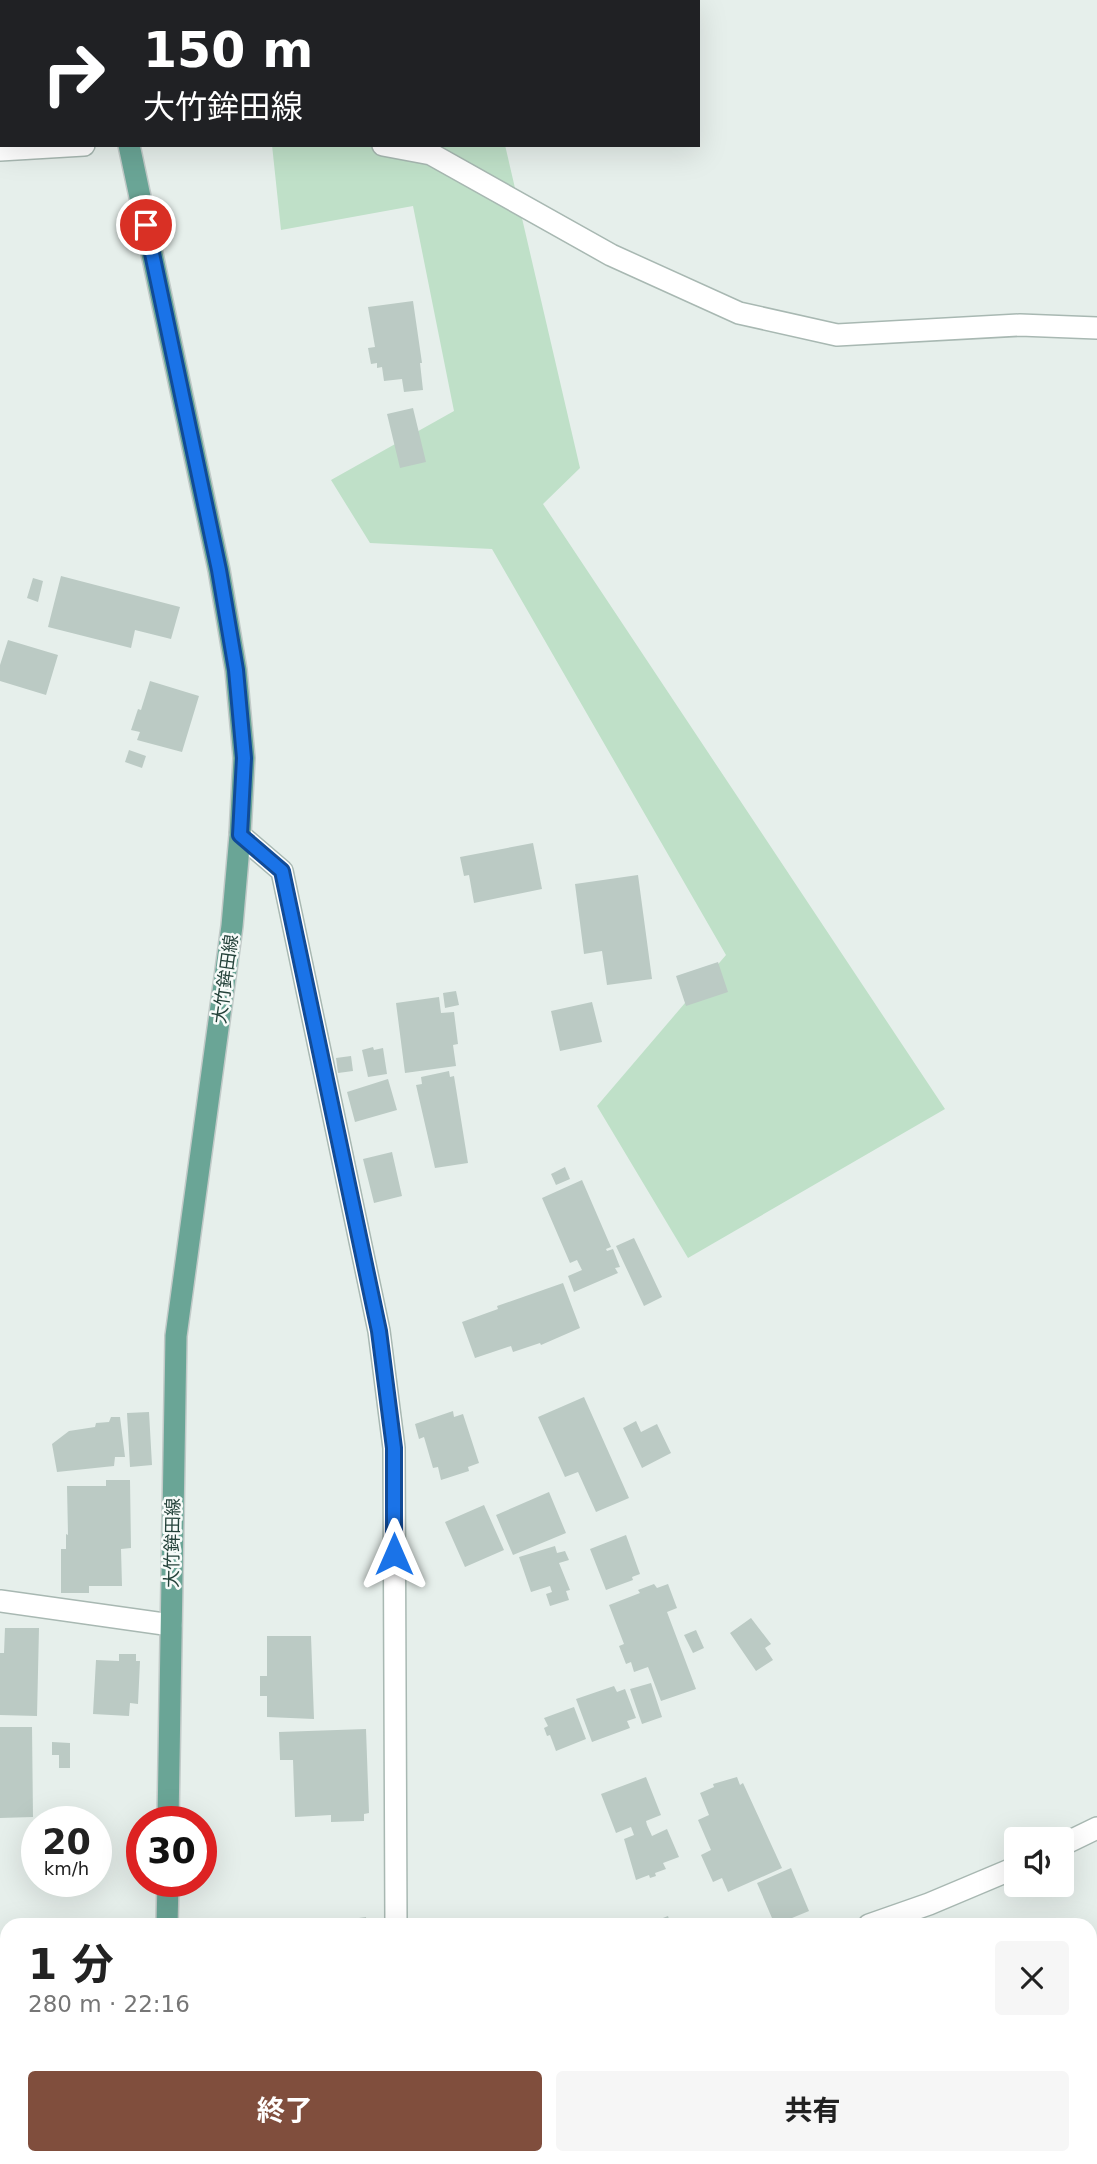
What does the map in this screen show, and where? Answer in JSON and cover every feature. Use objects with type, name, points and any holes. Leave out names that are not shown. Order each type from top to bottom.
[{"type":"main road","name":"大竹鉾田線","points":[[129,147],[219,570],[234,658],[244,758],[232,926],[176,1336],[168,1806]]},
{"type":"main road","points":[[167,1897],[167,1918]]},
{"type":"street","points":[[0,150],[50,147]]},
{"type":"street","points":[[394,147],[431,154],[611,255],[738,313],[837,335],[1020,325],[1097,328]]},
{"type":"street","points":[[240,835],[282,871],[379,1331],[394,1448],[396,1918]]},
{"type":"street","points":[[0,1601],[171,1625]]},
{"type":"street","points":[[1074,1839],[1097,1828]]},
{"type":"street","points":[[889,1918],[1004,1872]]},
{"type":"green space","points":[[272,147],[505,147],[580,468],[543,504],[945,1109],[688,1258],[597,1106],[726,955],[492,549],[370,543],[331,480],[454,411],[413,206],[281,230]]},
{"type":"building","points":[[413,301],[423,390],[404,392],[402,379],[384,381],[382,367],[377,368],[377,363],[371,364],[368,348],[375,347],[368,307]]},
{"type":"building","points":[[413,408],[426,462],[400,468],[387,414]]},
{"type":"building","points":[[61,576],[180,607],[171,639],[135,630],[131,648],[48,627]]},
{"type":"building","points":[[33,578],[43,581],[38,602],[27,598]]},
{"type":"building","points":[[8,640],[58,655],[46,695],[0,681],[0,665]]},
{"type":"building","points":[[150,681],[199,696],[182,752],[137,740],[140,732],[131,730]]},
{"type":"building","points":[[129,750],[146,756],[142,768],[125,762]]},
{"type":"building","points":[[533,843],[542,889],[474,903],[469,875],[464,876],[460,857]]},
{"type":"building","points":[[638,875],[652,979],[607,985],[602,951],[584,954],[575,884]]},
{"type":"building","points":[[718,962],[728,992],[686,1006],[676,976]]},
{"type":"building","points":[[456,991],[459,1005],[445,1008],[443,993]]},
{"type":"building","points":[[439,997],[441,1013],[454,1012],[458,1044],[453,1045],[456,1066],[405,1073],[396,1003]]},
{"type":"building","points":[[592,1002],[602,1042],[560,1051],[551,1011]]},
{"type":"building","points":[[373,1047],[374,1050],[383,1048],[387,1074],[368,1077],[362,1050]]},
{"type":"building","points":[[351,1056],[353,1071],[338,1073],[336,1058]]},
{"type":"building","points":[[449,1071],[450,1077],[454,1076],[468,1163],[435,1168],[416,1085],[422,1084],[421,1077]]},
{"type":"building","points":[[388,1079],[397,1110],[355,1122],[347,1092]]},
{"type":"building","points":[[392,1152],[402,1196],[374,1203],[363,1159]]},
{"type":"building","points":[[565,1167],[570,1179],[556,1185],[551,1174]]},
{"type":"building","points":[[582,1180],[611,1247],[606,1249],[613,1249],[620,1267],[615,1268],[618,1273],[574,1292],[568,1276],[582,1270],[577,1260],[570,1263],[542,1198]]},
{"type":"building","points":[[634,1238],[662,1297],[644,1306],[616,1246]]},
{"type":"building","points":[[563,1283],[580,1328],[541,1345],[540,1343],[513,1352],[511,1346],[475,1358],[462,1322],[498,1309],[497,1306]]},
{"type":"building","points":[[584,1397],[629,1498],[596,1512],[578,1472],[565,1477],[538,1417]]},
{"type":"building","points":[[453,1411],[454,1417],[463,1414],[479,1463],[468,1467],[469,1471],[441,1480],[438,1467],[433,1468],[424,1437],[419,1439],[415,1424]]},
{"type":"building","points":[[149,1412],[152,1465],[130,1467],[127,1413]]},
{"type":"building","points":[[111,1417],[120,1417],[125,1457],[115,1457],[114,1466],[57,1472],[52,1444],[69,1431],[95,1427],[96,1423],[109,1422]]},
{"type":"building","points":[[636,1421],[641,1432],[657,1424],[671,1453],[642,1468],[623,1428]]},
{"type":"building","points":[[106,1480],[130,1480],[131,1548],[121,1549],[122,1586],[89,1586],[89,1593],[61,1593],[61,1549],[66,1549],[66,1534],[68,1535],[67,1486],[106,1486]]},
{"type":"building","points":[[549,1492],[566,1533],[513,1555],[496,1515]]},
{"type":"building","points":[[484,1505],[504,1550],[465,1567],[445,1522]]},
{"type":"building","points":[[626,1535],[640,1574],[632,1577],[633,1580],[606,1590],[590,1549]]},
{"type":"building","points":[[555,1546],[557,1553],[565,1551],[569,1560],[559,1563],[570,1590],[566,1591],[569,1600],[550,1606],[546,1594],[552,1592],[550,1586],[531,1592],[519,1557]]},
{"type":"building","points":[[654,1584],[657,1588],[668,1584],[677,1608],[667,1612],[696,1689],[661,1701],[648,1667],[634,1672],[631,1662],[626,1664],[619,1646],[624,1644],[609,1605],[640,1593],[638,1590]]},
{"type":"building","points":[[751,1618],[771,1644],[765,1648],[773,1660],[756,1671],[730,1633]]},
{"type":"building","points":[[5,1628],[39,1628],[37,1716],[0,1715],[0,1653],[4,1653]]},
{"type":"building","points":[[696,1630],[704,1648],[693,1653],[684,1635]]},
{"type":"building","points":[[267,1636],[311,1636],[314,1719],[267,1717],[267,1696],[260,1696],[260,1676],[267,1676]]},
{"type":"building","points":[[119,1654],[136,1654],[136,1661],[140,1661],[138,1704],[130,1703],[129,1716],[93,1714],[96,1660],[119,1661]]},
{"type":"building","points":[[651,1683],[662,1717],[642,1724],[630,1689]]},
{"type":"building","points":[[614,1686],[617,1692],[625,1689],[636,1718],[627,1721],[630,1728],[592,1742],[576,1699]]},
{"type":"building","points":[[574,1707],[586,1739],[556,1751],[544,1728],[548,1726],[544,1718]]},
{"type":"building","points":[[0,1727],[32,1727],[33,1806],[21,1806],[21,1817],[0,1818]]},
{"type":"building","points":[[366,1729],[369,1813],[364,1814],[364,1821],[331,1822],[331,1815],[295,1817],[293,1760],[280,1760],[279,1732]]},
{"type":"building","points":[[52,1742],[70,1743],[70,1768],[59,1768],[59,1755],[52,1755]]},
{"type":"building","points":[[646,1777],[661,1815],[646,1821],[647,1825],[652,1836],[667,1829],[679,1857],[663,1863],[666,1869],[655,1873],[656,1876],[650,1878],[649,1875],[636,1880],[624,1839],[634,1835],[631,1827],[616,1833],[601,1794]]},
{"type":"building","points":[[737,1777],[740,1785],[743,1783],[782,1868],[728,1892],[722,1878],[713,1882],[701,1855],[711,1850],[698,1820],[709,1815],[700,1793],[714,1787],[713,1784]]},
{"type":"building","points":[[791,1868],[809,1911],[792,1918],[772,1918],[757,1883]]},
{"type":"route","points":[[146,225],[219,570],[236,670],[244,758],[240,835],[282,871],[379,1331],[394,1448],[394,1554]]}]
